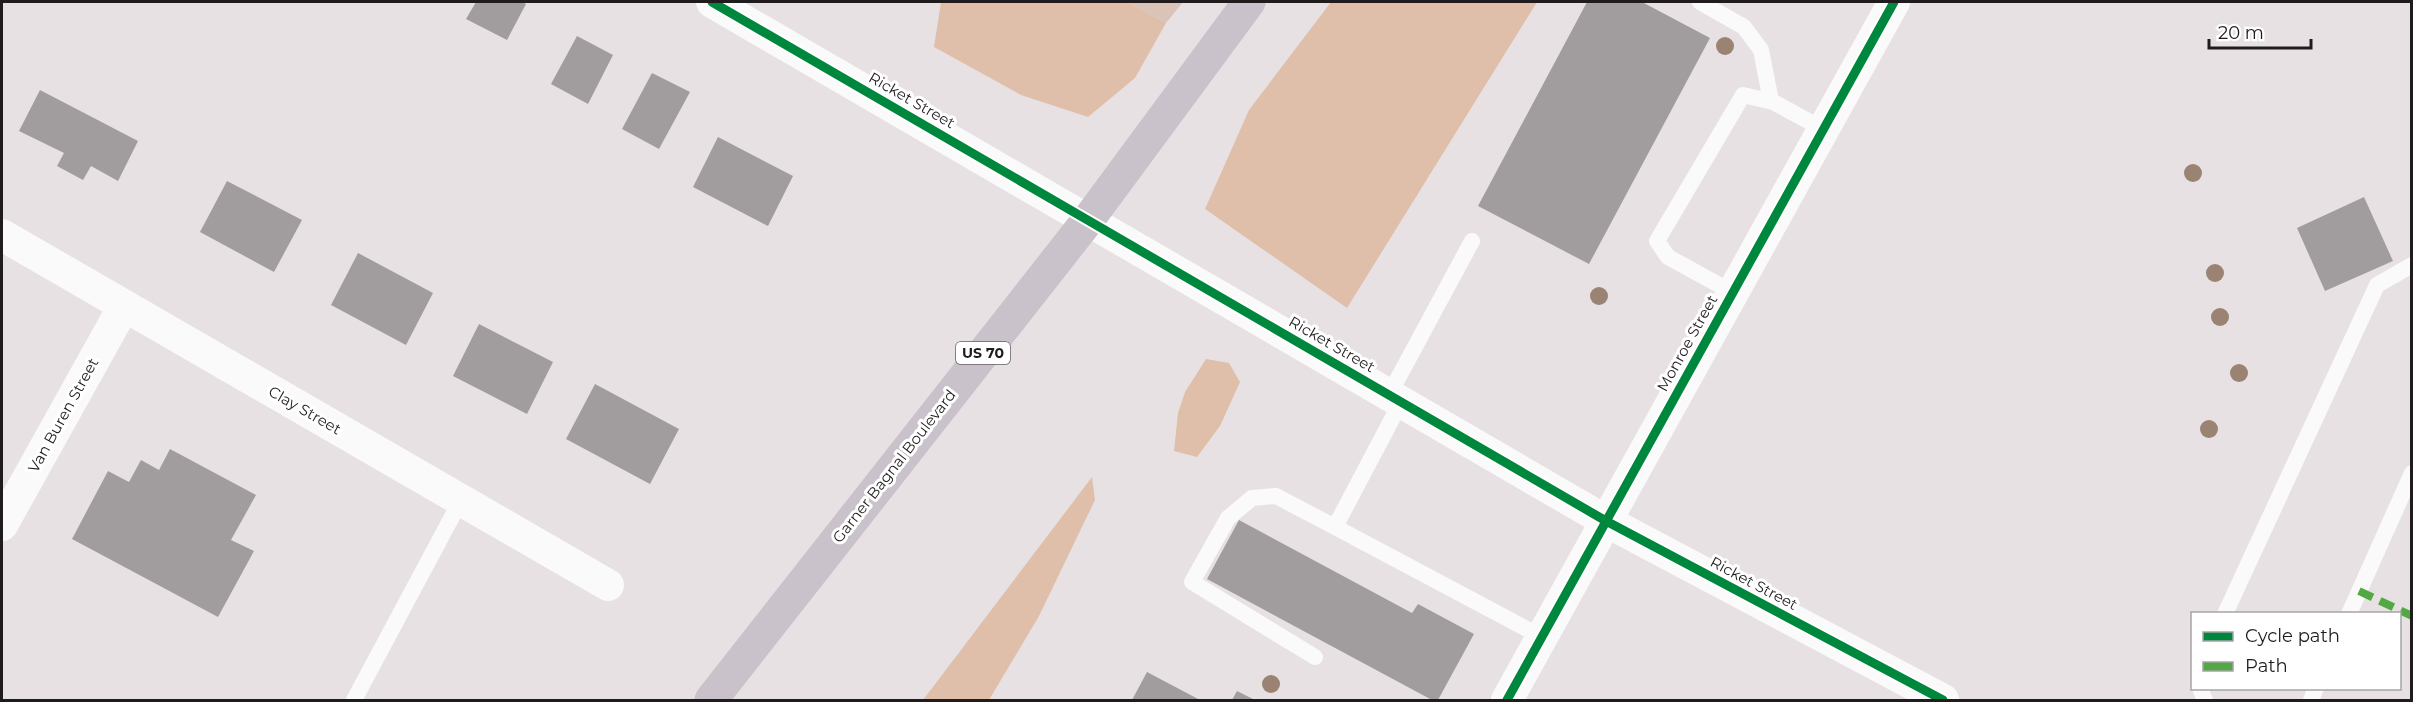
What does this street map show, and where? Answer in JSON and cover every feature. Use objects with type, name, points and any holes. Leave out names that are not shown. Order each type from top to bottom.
[{"type":"highway","name":"Garner Bagnal Boulevard","points":[[711,700],[1088,220],[1249,2]]},
{"type":"street","name":"Ricket Street","points":[[712,2],[1606,521],[1943,700]]},
{"type":"street","name":"Monroe Street","points":[[1507,700],[1894,2]]},
{"type":"street","name":"Clay Street","points":[[2,235],[608,585]]},
{"type":"street","name":"Van Buren Street","points":[[2,525],[124,306]]},
{"type":"lane","points":[[1700,2],[1744,27],[1761,50],[1770,101]]},
{"type":"lane","points":[[1732,292],[1668,257],[1657,241],[1743,95],[1770,101],[1823,129]]},
{"type":"lane","points":[[1335,527],[1472,241]]},
{"type":"lane","points":[[2226,612],[2377,285],[2412,265]]},
{"type":"lane","points":[[2350,612],[2412,473]]},
{"type":"lane","points":[[1315,657],[1192,582],[1228,518],[1252,498],[1276,496],[1542,637]]},
{"type":"lane","points":[[354,700],[461,500]]},
{"type":"shaded area","points":[[941,2],[1127,2],[1166,23],[1135,78],[1088,117],[1021,95],[934,47]]},
{"type":"shaded area","points":[[1127,2],[1183,2],[1166,23]]},
{"type":"shaded area","points":[[1331,2],[1537,2],[1347,308],[1205,209],[1249,110]]},
{"type":"shaded area","points":[[1206,359],[1229,363],[1240,382],[1220,426],[1197,457],[1174,451],[1178,413],[1185,392]]},
{"type":"shaded area","points":[[1092,477],[1095,500],[1039,616],[989,700],[923,700]]},
{"type":"building","points":[[476,2],[522,2],[526,4],[507,40],[466,19]]},
{"type":"building","points":[[1587,2],[1642,2],[1710,38],[1589,264],[1478,206]]},
{"type":"building","points":[[577,36],[613,55],[588,104],[551,84]]},
{"type":"building","points":[[652,73],[690,92],[659,149],[622,129]]},
{"type":"building","points":[[40,90],[138,141],[118,181],[91,166],[83,180],[57,166],[64,153],[19,131]]},
{"type":"building","points":[[718,137],[793,176],[768,226],[693,187]]},
{"type":"building","points":[[227,181],[302,220],[274,272],[200,232]]},
{"type":"building","points":[[2364,197],[2393,261],[2325,291],[2297,228]]},
{"type":"building","points":[[358,253],[433,293],[406,345],[331,305]]},
{"type":"building","points":[[479,324],[553,362],[527,414],[453,376]]},
{"type":"building","points":[[595,384],[679,429],[650,484],[566,439]]},
{"type":"building","points":[[170,449],[256,495],[231,540],[254,551],[218,617],[72,539],[108,471],[129,482],[141,460],[159,470]]},
{"type":"building","points":[[1239,520],[1412,613],[1418,604],[1474,634],[1438,700],[1432,700],[1207,579]]},
{"type":"building","points":[[1147,672],[1200,700],[1132,700]]},
{"type":"building","points":[[1237,691],[1255,700],[1232,700]]},
{"type":"marked path","points":[[2359,591],[2412,616]]},
{"type":"cycle path","points":[[712,2],[1606,521],[1943,700]]},
{"type":"cycle path","points":[[1507,700],[1894,2]]}]
